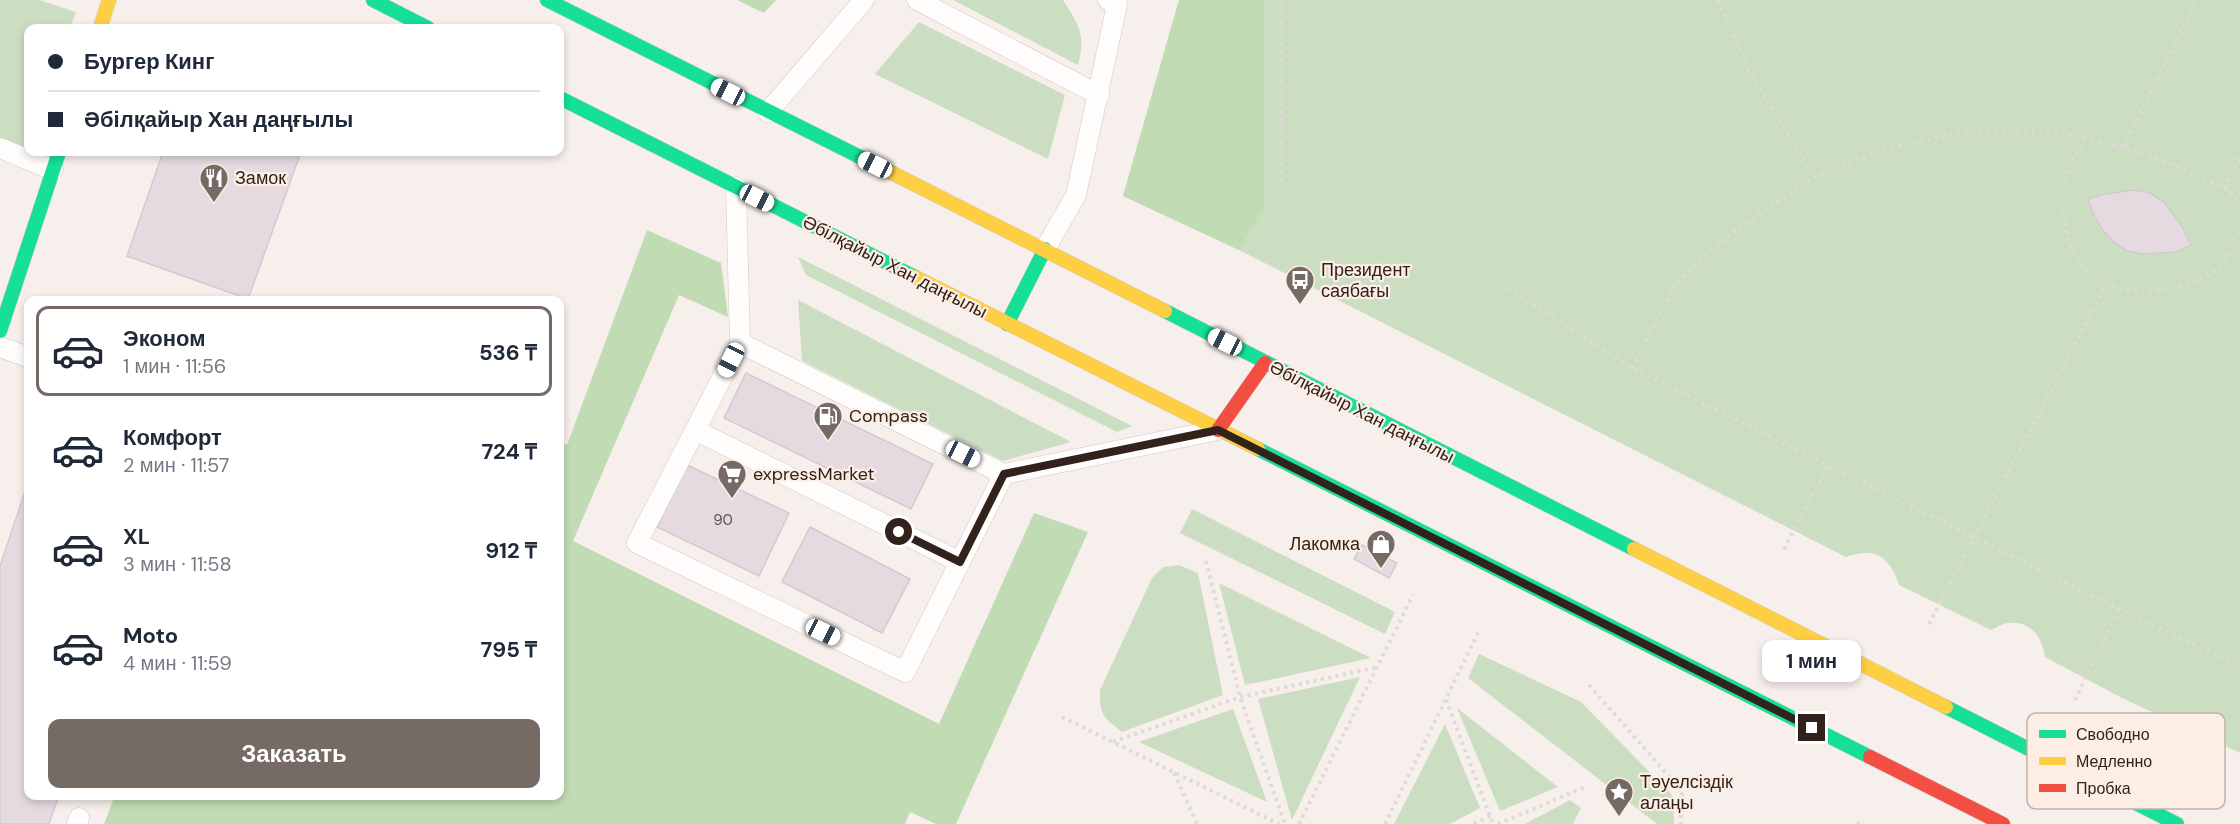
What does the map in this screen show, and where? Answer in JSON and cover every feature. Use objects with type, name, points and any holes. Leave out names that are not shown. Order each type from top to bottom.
[{"type":"main road","points":[[101,24],[109,0]]},
{"type":"main road","points":[[373,0],[420,24]]},
{"type":"main road","name":"Әбілқайыр Хан даңғылы","points":[[547,0],[1045,249],[1265,363],[2027,748]]},
{"type":"main road","name":"Әбілқайыр Хан даңғылы","points":[[564,100],[2002,824]]},
{"type":"main road","points":[[0,331],[56,161]]},
{"type":"main road","points":[[1007,324],[1045,249]]},
{"type":"main road","points":[[1218,430],[1265,363]]},
{"type":"main road","name":"Әбілқайыр Хан даңғылы","points":[[2147,809],[2177,824]]},
{"type":"lane","points":[[768,112],[864,0]]},
{"type":"lane","points":[[917,0],[1099,95]]},
{"type":"lane","points":[[1045,249],[1076,195],[1099,95],[1115,2]]},
{"type":"lane","points":[[0,148],[24,154]]},
{"type":"lane","points":[[34,156],[56,161]]},
{"type":"lane","points":[[736,188],[740,343],[637,543],[905,672],[1004,474]]},
{"type":"lane","points":[[740,343],[1004,474],[1218,430]]},
{"type":"lane","points":[[0,346],[24,355]]},
{"type":"lane","points":[[695,430],[960,562]]},
{"type":"path","points":[[1281,0],[1281,181]]},
{"type":"path","points":[[1718,0],[1749,71],[1814,177]]},
{"type":"path","points":[[2123,147],[2197,0]]},
{"type":"path","points":[[1632,368],[1675,285],[1730,234],[1814,177],[1887,148],[1968,131],[2056,131],[2148,154],[2225,188],[2240,202]]},
{"type":"path","points":[[2085,138],[2067,171],[2064,216],[2067,240],[2082,268],[2106,285],[2142,292],[2173,288],[2206,277],[2225,260],[2240,227]]},
{"type":"path","points":[[2225,188],[2240,156]]},
{"type":"path","points":[[1929,624],[2106,285]]},
{"type":"path","points":[[1508,288],[1632,368],[1974,538],[2240,666]]},
{"type":"path","points":[[1784,549],[1828,466]]},
{"type":"path","points":[[1206,561],[1240,697],[1285,824]]},
{"type":"path","points":[[1299,824],[1413,596]]},
{"type":"path","points":[[2076,700],[2119,609]]},
{"type":"path","points":[[1385,824],[1480,629]]},
{"type":"path","points":[[1113,742],[1240,697],[1378,667]]},
{"type":"path","points":[[1589,685],[1682,791],[1681,824]]},
{"type":"path","points":[[1446,699],[1495,824],[1585,787]]},
{"type":"path","points":[[1062,717],[1279,824]]},
{"type":"path","points":[[1174,772],[1197,824]]},
{"type":"path","points":[[1474,824],[1490,816]]},
{"type":"green space","points":[[0,0],[39,0],[76,12],[72,24],[24,24],[24,147],[0,139]]},
{"type":"green space","points":[[737,0],[776,0],[764,13]]},
{"type":"green space","points":[[953,0],[1063,0],[1080,31],[1081,46],[1078,65]]},
{"type":"green space","points":[[1179,0],[2240,0],[2240,753],[2225,746],[2225,713],[2154,713],[2122,698],[2045,657],[2038,637],[2029,628],[2016,623],[2008,623],[1991,630],[1899,585],[1891,567],[1880,556],[1865,553],[1846,557],[1239,250],[1123,196]]},
{"type":"green space","points":[[1179,0],[1264,0],[1264,207],[1239,250],[1123,196]]},
{"type":"green space","points":[[919,22],[1065,95],[1048,159],[875,74]]},
{"type":"green space","points":[[647,230],[721,263],[728,317],[679,295],[573,541],[939,724],[1034,513],[1088,532],[956,824],[936,824],[910,812],[905,824],[104,824],[113,800],[564,800],[564,444],[567,445]]},
{"type":"green space","points":[[798,257],[1132,426],[1117,432],[806,275]]},
{"type":"green space","points":[[798,300],[1071,442],[1003,461],[802,361]]},
{"type":"green space","points":[[1192,509],[1395,612],[1385,634],[1180,533]]},
{"type":"green space","points":[[1179,565],[1198,573],[1223,695],[1122,732],[1104,714],[1100,705],[1100,690],[1152,578],[1163,567]]},
{"type":"green space","points":[[1219,583],[1371,658],[1245,685]]},
{"type":"green space","points":[[1479,654],[1581,702],[1673,796],[1674,824],[1657,824],[1468,678]]},
{"type":"green space","points":[[1360,677],[1292,820],[1258,699]]},
{"type":"green space","points":[[1457,708],[1558,787],[1500,811]]},
{"type":"green space","points":[[1233,709],[1267,802],[1139,742]]},
{"type":"green space","points":[[1445,724],[1480,808],[1450,824],[1394,824]]},
{"type":"green space","points":[[1570,800],[1581,808],[1573,824],[1525,824]]},
{"type":"building","name":"Замок","points":[[162,156],[300,156],[249,296],[240,296],[127,256]]},
{"type":"building","points":[[2135,190],[2150,193],[2164,202],[2183,228],[2191,245],[2176,252],[2142,254],[2127,251],[2114,242],[2103,231],[2088,199]]},
{"type":"building","name":"Compass","points":[[746,373],[933,464],[911,509],[724,418]]},
{"type":"building","points":[[687,465],[789,513],[759,576],[657,527]]},
{"type":"building","points":[[24,495],[24,800],[57,800],[49,824],[0,824],[0,566]]},
{"type":"building","points":[[810,527],[910,579],[882,633],[782,582]]},
{"type":"building","points":[[1362,545],[1397,563],[1389,578],[1354,559]]},
{"type":"traffic: fast","points":[[373,0],[420,24]]},
{"type":"traffic: fast","points":[[547,0],[892,173]]},
{"type":"traffic: fast","points":[[564,100],[915,277]]},
{"type":"traffic: fast","points":[[0,331],[58,156]]},
{"type":"traffic: fast","points":[[1007,324],[1045,249]]},
{"type":"traffic: fast","points":[[1165,311],[1634,549]]},
{"type":"traffic: fast","points":[[1258,449],[1870,757]]},
{"type":"traffic: fast","points":[[1946,707],[2027,748]]},
{"type":"traffic: fast","points":[[2147,809],[2177,824]]},
{"type":"traffic: slow","points":[[101,24],[109,0]]},
{"type":"traffic: slow","points":[[892,173],[1165,311]]},
{"type":"traffic: slow","points":[[915,277],[1258,449]]},
{"type":"traffic: slow","points":[[1634,549],[1946,707]]},
{"type":"traffic: jam","points":[[1218,430],[1265,363]]},
{"type":"traffic: jam","points":[[1870,757],[2003,824]]},
{"type":"place","name":"Замок","points":[[214,204]]},
{"type":"place","name":"Президент саябағы","points":[[1300,306]]},
{"type":"place","name":"Compass","points":[[828,442]]},
{"type":"place","name":"expressMarket","points":[[732,500]]},
{"type":"place","name":"Лакомка","points":[[1381,570]]},
{"type":"place","name":"Тәуелсіздік алаңы","points":[[1619,818]]},
{"type":"route","points":[[899,532],[960,562],[1004,474],[1218,430],[1812,728]]}]
